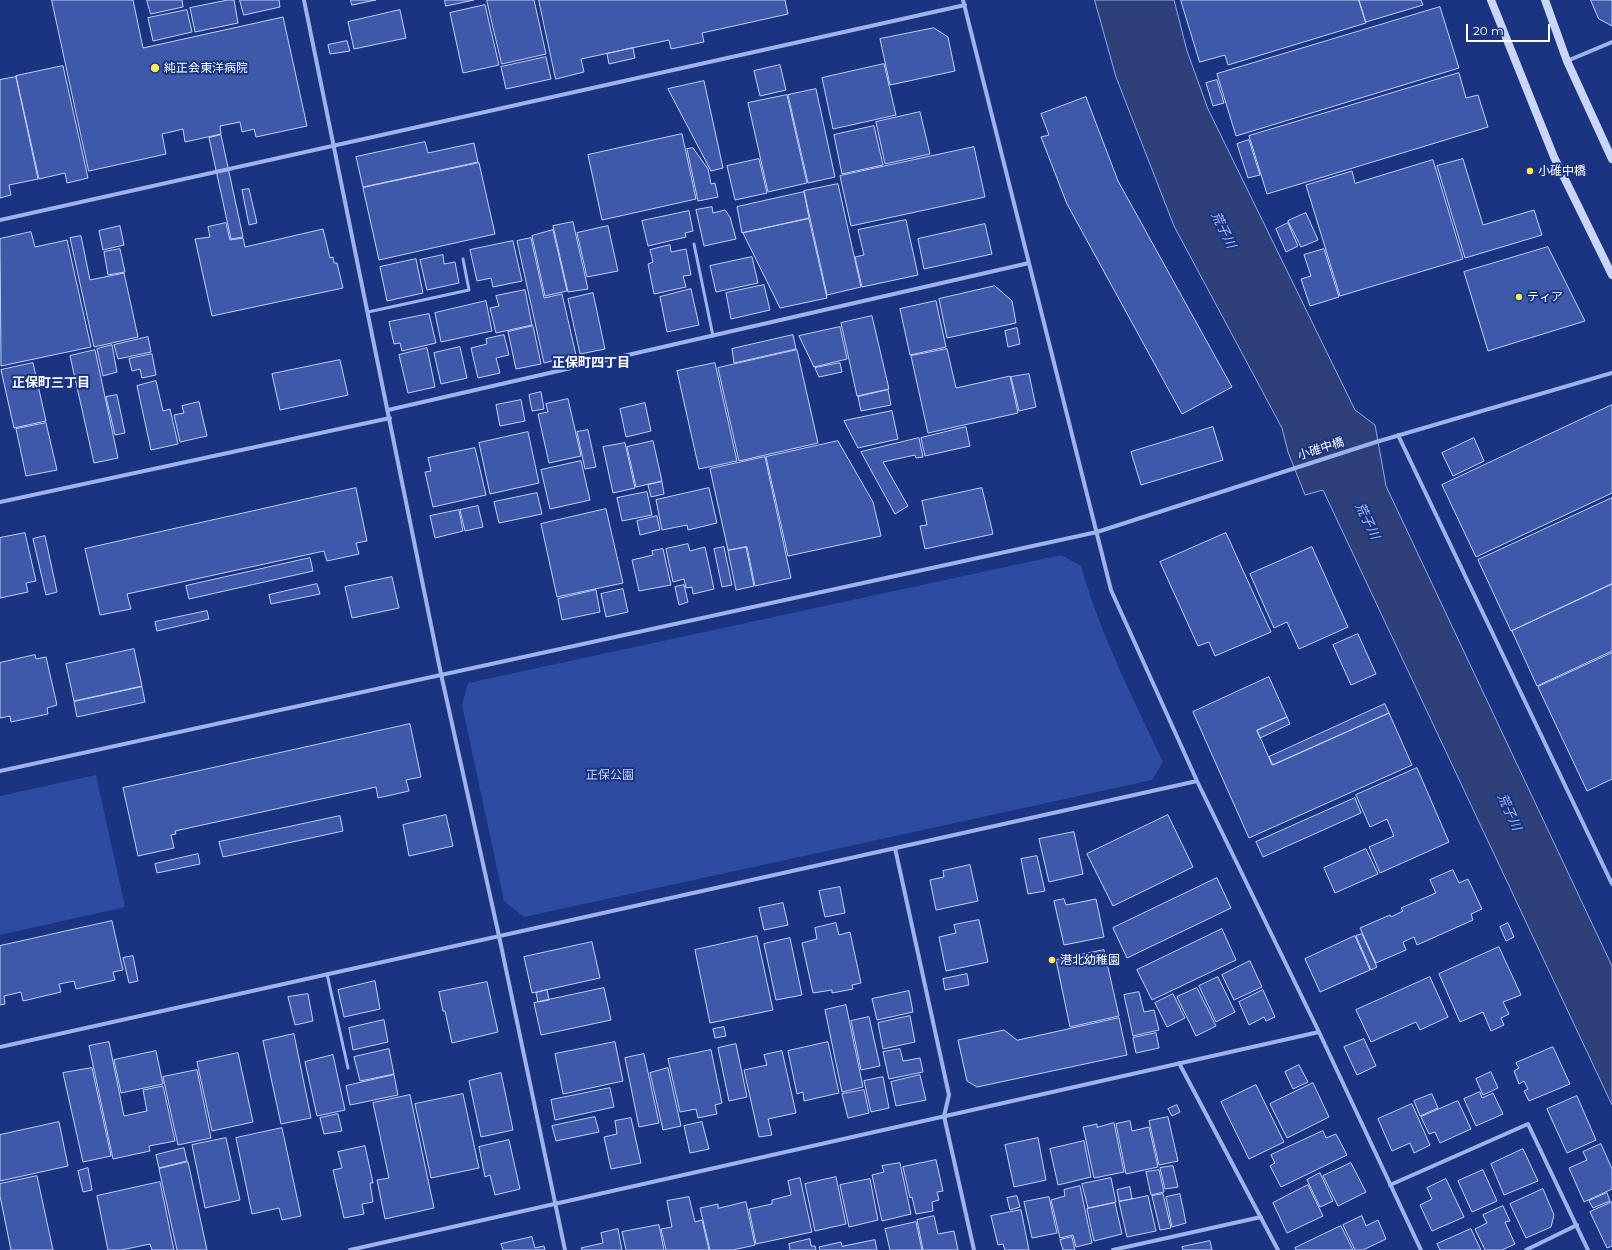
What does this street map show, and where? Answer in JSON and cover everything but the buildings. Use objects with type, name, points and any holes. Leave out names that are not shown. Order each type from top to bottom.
[{"type":"street","points":[[304,0],[441,674],[500,936],[565,1250]]},
{"type":"street","points":[[963,0],[1097,532],[1110,590],[1198,782],[1319,1032],[1421,1250]]},
{"type":"street","points":[[1491,0],[1554,157],[1612,274]]},
{"type":"street","points":[[1545,0],[1567,61],[1612,159]]},
{"type":"street","points":[[0,220],[965,5]]},
{"type":"street","points":[[1567,61],[1612,42]]},
{"type":"street","points":[[388,410],[1029,263]]},
{"type":"street","name":"小碓中橋","points":[[0,771],[1097,532],[1398,435],[1612,373]]},
{"type":"street","points":[[0,502],[390,418]]},
{"type":"street","points":[[1398,435],[1612,884]]},
{"type":"street","points":[[0,1047],[1198,782]]},
{"type":"street","points":[[895,848],[949,1095],[944,1116],[974,1250]]},
{"type":"street","points":[[350,1250],[1319,1032]]},
{"type":"street","points":[[1179,1063],[1278,1250]]},
{"type":"street","points":[[1390,1185],[1528,1124],[1588,1250]]},
{"type":"street","points":[[1113,1250],[1260,1217]]},
{"type":"street","points":[[1526,1250],[1576,1225]]},
{"type":"lane","points":[[694,244],[713,336]]},
{"type":"lane","points":[[368,312],[469,290],[464,259]]},
{"type":"lane","points":[[327,974],[348,1068]]},
{"type":"green space","name":"正保公園","points":[[1061,555],[1081,566],[1107,641],[1163,762],[1152,780],[524,917],[504,901],[462,705],[468,683]]},
{"type":"green space","points":[[96,775],[125,907],[0,935],[0,796]]},
{"type":"water","name":"荒子川","points":[[1095,0],[1174,0],[1187,51],[1208,109],[1355,410],[1375,425],[1386,486],[1612,966],[1612,1105],[1323,490],[1305,495],[1288,452],[1282,428],[1174,226],[1116,77]]},
{"type":"place","name":"純正会東洋病院","points":[[155,68]]},
{"type":"place","name":"小碓中橋","points":[[1530,171]]},
{"type":"place","name":"ティア","points":[[1519,297]]},
{"type":"place","name":"港北幼稚園","points":[[1052,960]]},
{"type":"district","name":"正保町四丁目","points":[[591,363]]},
{"type":"district","name":"正保町三丁目","points":[[51,383]]}]
